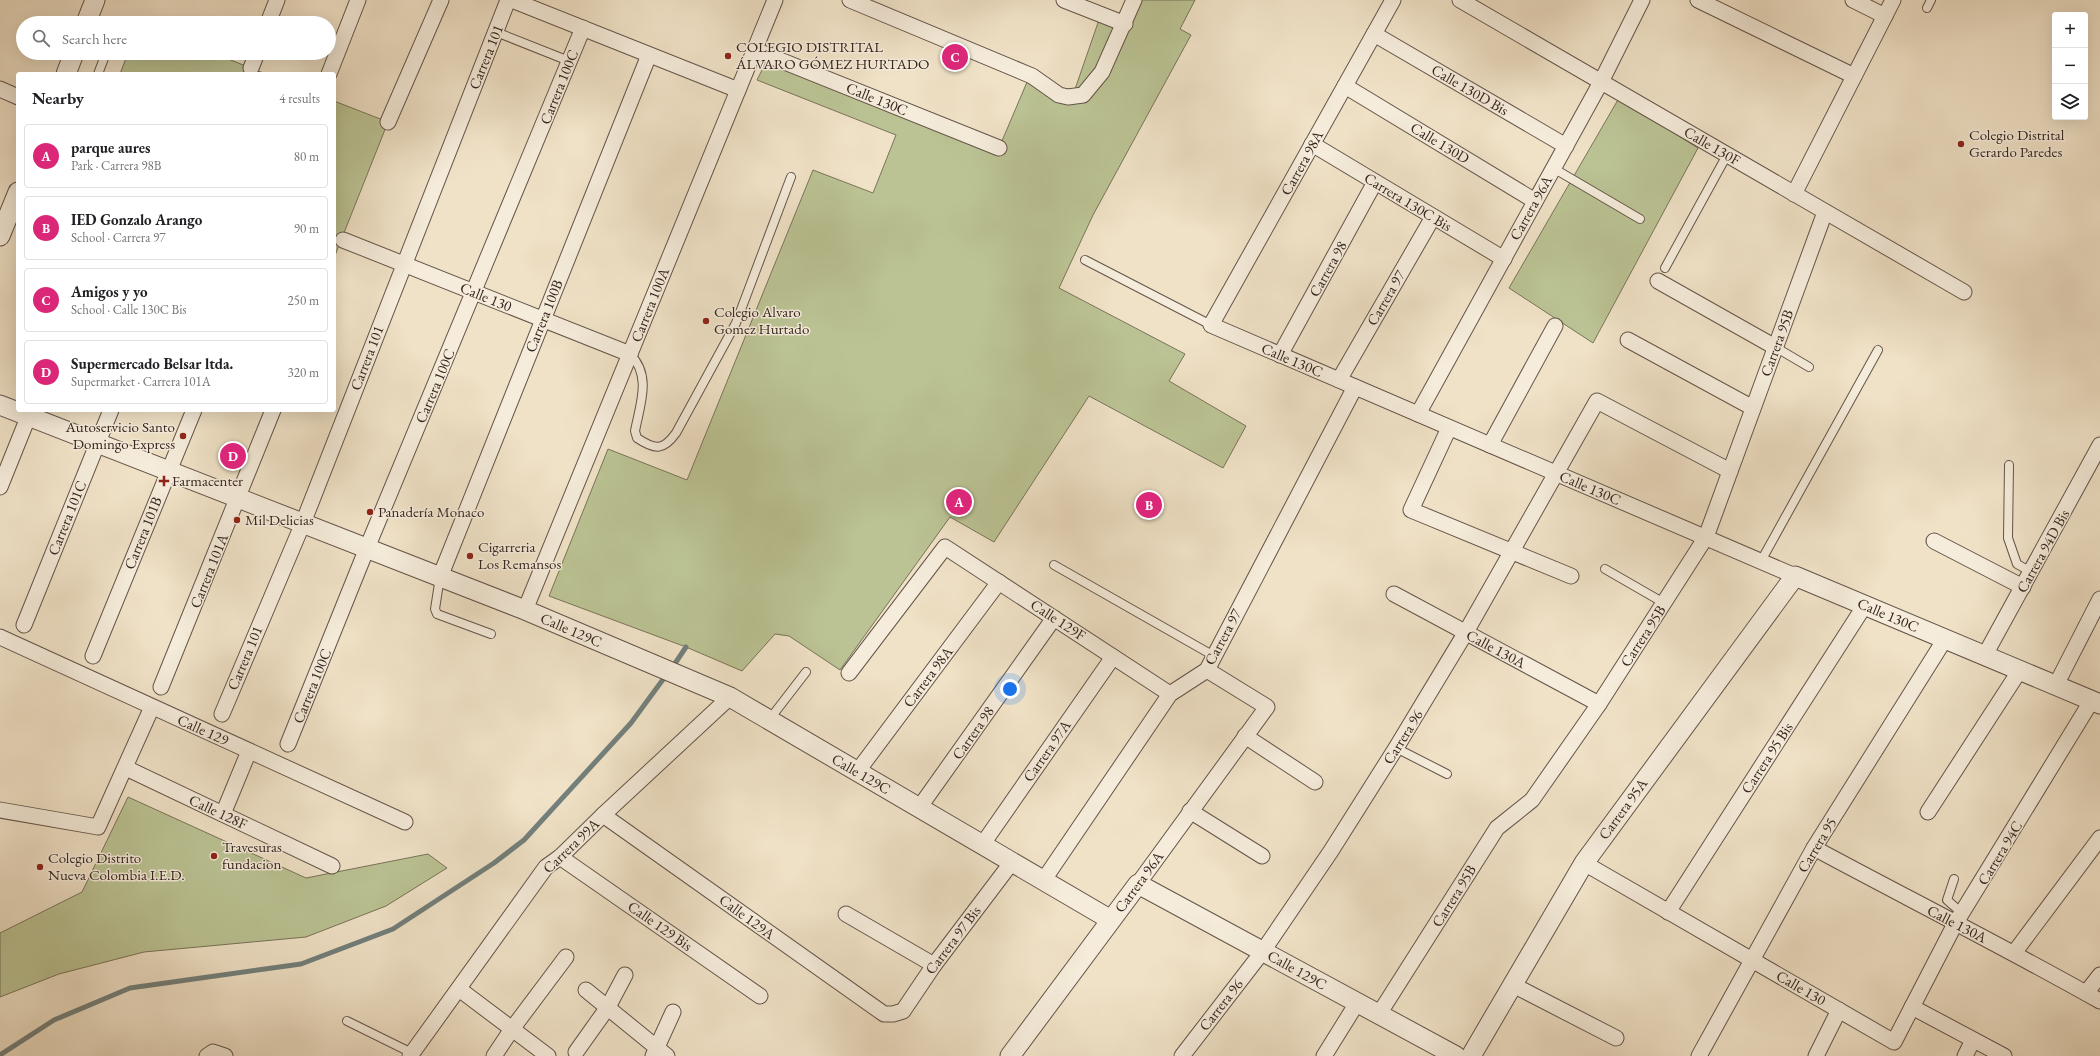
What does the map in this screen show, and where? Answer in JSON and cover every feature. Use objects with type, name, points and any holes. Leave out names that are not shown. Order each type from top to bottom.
[{"type":"street","points":[[271,16],[277,0]]},
{"type":"street","points":[[336,56],[358,0]]},
{"type":"street","points":[[388,122],[441,0]]},
{"type":"street","name":"Carrera 101","points":[[222,714],[303,523],[508,0]]},
{"type":"street","points":[[512,0],[738,90]]},
{"type":"street","points":[[850,0],[1032,76],[1059,95],[1068,98],[1083,95],[1102,72],[1125,24],[1134,0]]},
{"type":"street","points":[[1064,0],[1125,24]]},
{"type":"street","name":"Carrera 98A","points":[[1211,325],[1393,0]]},
{"type":"street","name":"Calle 130F","points":[[1460,0],[1964,292]]},
{"type":"street","name":"Carrera 96A","points":[[1418,414],[1601,82],[1642,0]]},
{"type":"street","points":[[1698,0],[1854,76]]},
{"type":"street","points":[[1853,0],[1885,16]]},
{"type":"street","points":[[1794,194],[1893,0]]},
{"type":"street","name":"Carrera 100A","points":[[525,610],[755,50],[770,2]]},
{"type":"street","name":"Carrera 100C","points":[[288,744],[367,548],[583,28]]},
{"type":"street","name":"Calle 130D Bis","points":[[1374,34],[1566,146]]},
{"type":"street","name":"Calle 130C","points":[[755,50],[999,148]]},
{"type":"street","name":"Carrera 100B","points":[[440,577],[542,319],[649,55]]},
{"type":"street","points":[[67,72],[71,60]]},
{"type":"street","points":[[251,68],[254,60]]},
{"type":"street","points":[[330,72],[334,60]]},
{"type":"street","name":"Calle 130D","points":[[1344,86],[1535,201]]},
{"type":"street","points":[[0,89],[16,96]]},
{"type":"street","name":"Carrera 130C Bis","points":[[1312,144],[1504,259]]},
{"type":"street","name":"Carrera 98","points":[[1280,355],[1375,182]]},
{"type":"street","points":[[0,236],[16,197]]},
{"type":"street","name":"Carrera 95B","points":[[1379,1014],[1497,828],[1532,800],[1599,704],[1706,538],[1825,212]]},
{"type":"street","name":"Carrera 97","points":[[1339,380],[1433,217]]},
{"type":"street","name":"Calle 130","points":[[343,240],[630,354]]},
{"type":"street","points":[[1662,274],[1775,347]]},
{"type":"street","name":"Calle 130C","points":[[1211,325],[1795,576],[2096,702]]},
{"type":"street","points":[[1490,445],[1555,326]]},
{"type":"street","points":[[1628,340],[1753,408]]},
{"type":"street","name":"Carrera 97","points":[[1043,881],[1170,694],[1207,670],[1355,387]]},
{"type":"street","name":"Carrera 96","points":[[1182,1056],[1263,951],[1331,851],[1396,748],[1466,632],[1597,401],[1730,471]]},
{"type":"street","name":"Calle 129C","points":[[0,405],[16,409]]},
{"type":"street","name":"Carrera 101C","points":[[24,625],[110,412]]},
{"type":"street","name":"Carrera 101B","points":[[93,656],[193,412]]},
{"type":"street","name":"Carrera 101A","points":[[161,687],[272,412]]},
{"type":"street","points":[[0,487],[30,413]]},
{"type":"street","name":"Calle 129C","points":[[30,413],[97,444],[525,610],[730,697],[1110,920]]},
{"type":"street","points":[[1449,428],[1410,510],[1571,576]]},
{"type":"street","name":"Carrera 94D Bis","points":[[1984,655],[2023,587],[2100,445]]},
{"type":"street","points":[[1934,541],[2023,587]]},
{"type":"street","name":"Calle 129F","points":[[849,673],[945,547],[1170,694]]},
{"type":"street","name":"Carrera 95A","points":[[1471,1056],[1584,863],[1795,576]]},
{"type":"street","name":"Carrera 98A","points":[[857,772],[999,582]]},
{"type":"street","name":"Calle 130A","points":[[1394,594],[1599,704]]},
{"type":"street","points":[[2056,685],[2100,599]]},
{"type":"street","name":"Carrera 95 Bis","points":[[1668,912],[1865,605]]},
{"type":"street","name":"Carrera 98","points":[[920,808],[1054,618]]},
{"type":"street","name":"Calle 129","points":[[0,638],[405,822]]},
{"type":"street","name":"Carrera 95","points":[[1699,1056],[1814,848],[1945,638]]},
{"type":"street","name":"Carrera 97A","points":[[982,845],[1113,657]]},
{"type":"street","name":"Carrera 96A","points":[[1010,1056],[1267,707],[1207,670]]},
{"type":"street","points":[[1928,812],[2020,670]]},
{"type":"street","name":"Carrera 99A","points":[[413,1055],[546,867],[560,857],[603,814],[730,697]]},
{"type":"street","name":"Carrera 94C","points":[[1912,1008],[1959,919],[2096,702]]},
{"type":"street","points":[[0,810],[98,827],[126,768],[152,707]]},
{"type":"street","points":[[1245,736],[1315,782]]},
{"type":"street","points":[[223,814],[249,751]]},
{"type":"street","name":"Calle 128F","points":[[126,768],[332,866]]},
{"type":"street","points":[[1190,811],[1262,856]]},
{"type":"street","name":"Calle 129A","points":[[603,814],[873,1007],[884,1014],[893,1014]]},
{"type":"street","points":[[2014,953],[2100,838]]},
{"type":"street","name":"Calle 130A","points":[[1814,848],[1959,919],[2014,953],[2100,1001]]},
{"type":"street","name":"Calle 129 Bis","points":[[560,857],[760,996]]},
{"type":"street","name":"Carrera 97 Bis","points":[[893,1014],[903,1011],[934,965],[1012,862]]},
{"type":"street","name":"Calle 130","points":[[1584,863],[1894,1042],[1912,1008]]},
{"type":"street","name":"Calle 129C","points":[[1138,884],[1456,1056]]},
{"type":"street","points":[[846,914],[934,965]]},
{"type":"street","points":[[494,1056],[512,1029],[566,957]]},
{"type":"street","points":[[576,1052],[608,1007],[624,975]]},
{"type":"street","points":[[2086,993],[2100,975]]},
{"type":"street","points":[[1513,985],[1616,1038]]},
{"type":"street","points":[[459,989],[548,1056]]},
{"type":"street","points":[[586,990],[608,1007],[659,1054],[673,1012]]},
{"type":"street","points":[[1324,1056],[1357,1003]]},
{"type":"street","points":[[1912,1008],[2004,1056]]},
{"type":"street","points":[[1816,1056],[1839,1010]]},
{"type":"street","points":[[1965,1056],[1973,1040]]},
{"type":"lane","points":[[1927,8],[1931,0]]},
{"type":"lane","points":[[496,32],[569,61]]},
{"type":"lane","points":[[99,72],[103,60]]},
{"type":"lane","points":[[1662,274],[1727,155]]},
{"type":"lane","points":[[1553,168],[1640,219]]},
{"type":"lane","points":[[630,354],[638,363],[644,383],[635,431],[636,438],[649,446],[661,447],[668,444],[676,433],[736,323],[790,177]]},
{"type":"lane","name":"Calle 130C","points":[[1086,260],[1211,325]]},
{"type":"lane","points":[[1775,347],[1809,367]]},
{"type":"lane","points":[[1761,561],[1878,350]]},
{"type":"lane","points":[[2009,465],[2008,538],[2017,564],[2031,572]]},
{"type":"lane","points":[[1054,565],[1214,656]]},
{"type":"lane","points":[[1605,569],[1664,603]]},
{"type":"lane","points":[[440,577],[435,609],[437,614],[491,634]]},
{"type":"lane","points":[[769,720],[806,672]]},
{"type":"lane","points":[[1396,748],[1447,774]]},
{"type":"lane","points":[[1954,879],[1947,900],[1959,919]]},
{"type":"lane","points":[[347,1021],[413,1055]]},
{"type":"green space","points":[[1134,0],[1195,0],[1180,29],[1191,35],[1093,215],[1059,288],[1185,354],[1169,381],[1246,426],[1223,468],[1089,396],[994,542],[950,517],[840,670],[789,636],[775,634],[742,671],[686,647],[549,596],[608,449],[687,480],[813,170],[873,193],[896,135],[757,80],[769,56],[999,148],[1033,68],[1073,95],[1101,14],[1125,24]]},
{"type":"green space","points":[[125,60],[231,60],[261,72],[121,72]]},
{"type":"green space","points":[[1619,98],[1698,148],[1593,343],[1509,288]]},
{"type":"green space","points":[[336,102],[388,122],[336,253]]},
{"type":"green space","points":[[128,797],[306,878],[428,854],[447,868],[386,906],[306,937],[144,952],[59,974],[0,997],[0,933],[82,892]]},
{"type":"waterway","points":[[672,668],[686,647]]},
{"type":"waterway","points":[[0,1055],[54,1020],[130,988],[301,964],[393,929],[494,863],[524,840],[631,723],[667,674]]},
{"type":"place","name":"COLEGIO DISTRITAL ÁLVARO GÓMEZ HURTADO","points":[[728,56]]},
{"type":"place","name":"Amigos y yo","points":[[955,57]]},
{"type":"place","name":"Colegio Distrital Gerardo Paredes","points":[[1961,144]]},
{"type":"place","name":"Colegio Alvaro Gomez Hurtado","points":[[706,321]]},
{"type":"place","name":"Autoservicio Santo Domingo Express","points":[[183,436]]},
{"type":"place","name":"Supermercado Belsar ltda.","points":[[233,456]]},
{"type":"place","name":"Farmacenter","points":[[164,481]]},
{"type":"place","name":"parque aures","points":[[959,502]]},
{"type":"place","name":"IED Gonzalo Arango","points":[[1149,505]]},
{"type":"place","name":"Panadería Monaco","points":[[370,512]]},
{"type":"place","name":"Mil Delicias","points":[[237,520]]},
{"type":"place","name":"Cigarreria Los Remansos","points":[[470,556]]},
{"type":"place","name":"Travesuras fundacion","points":[[214,856]]},
{"type":"place","name":"Colegio Distrito Nueva Colombia I.E.D.","points":[[40,867]]}]
